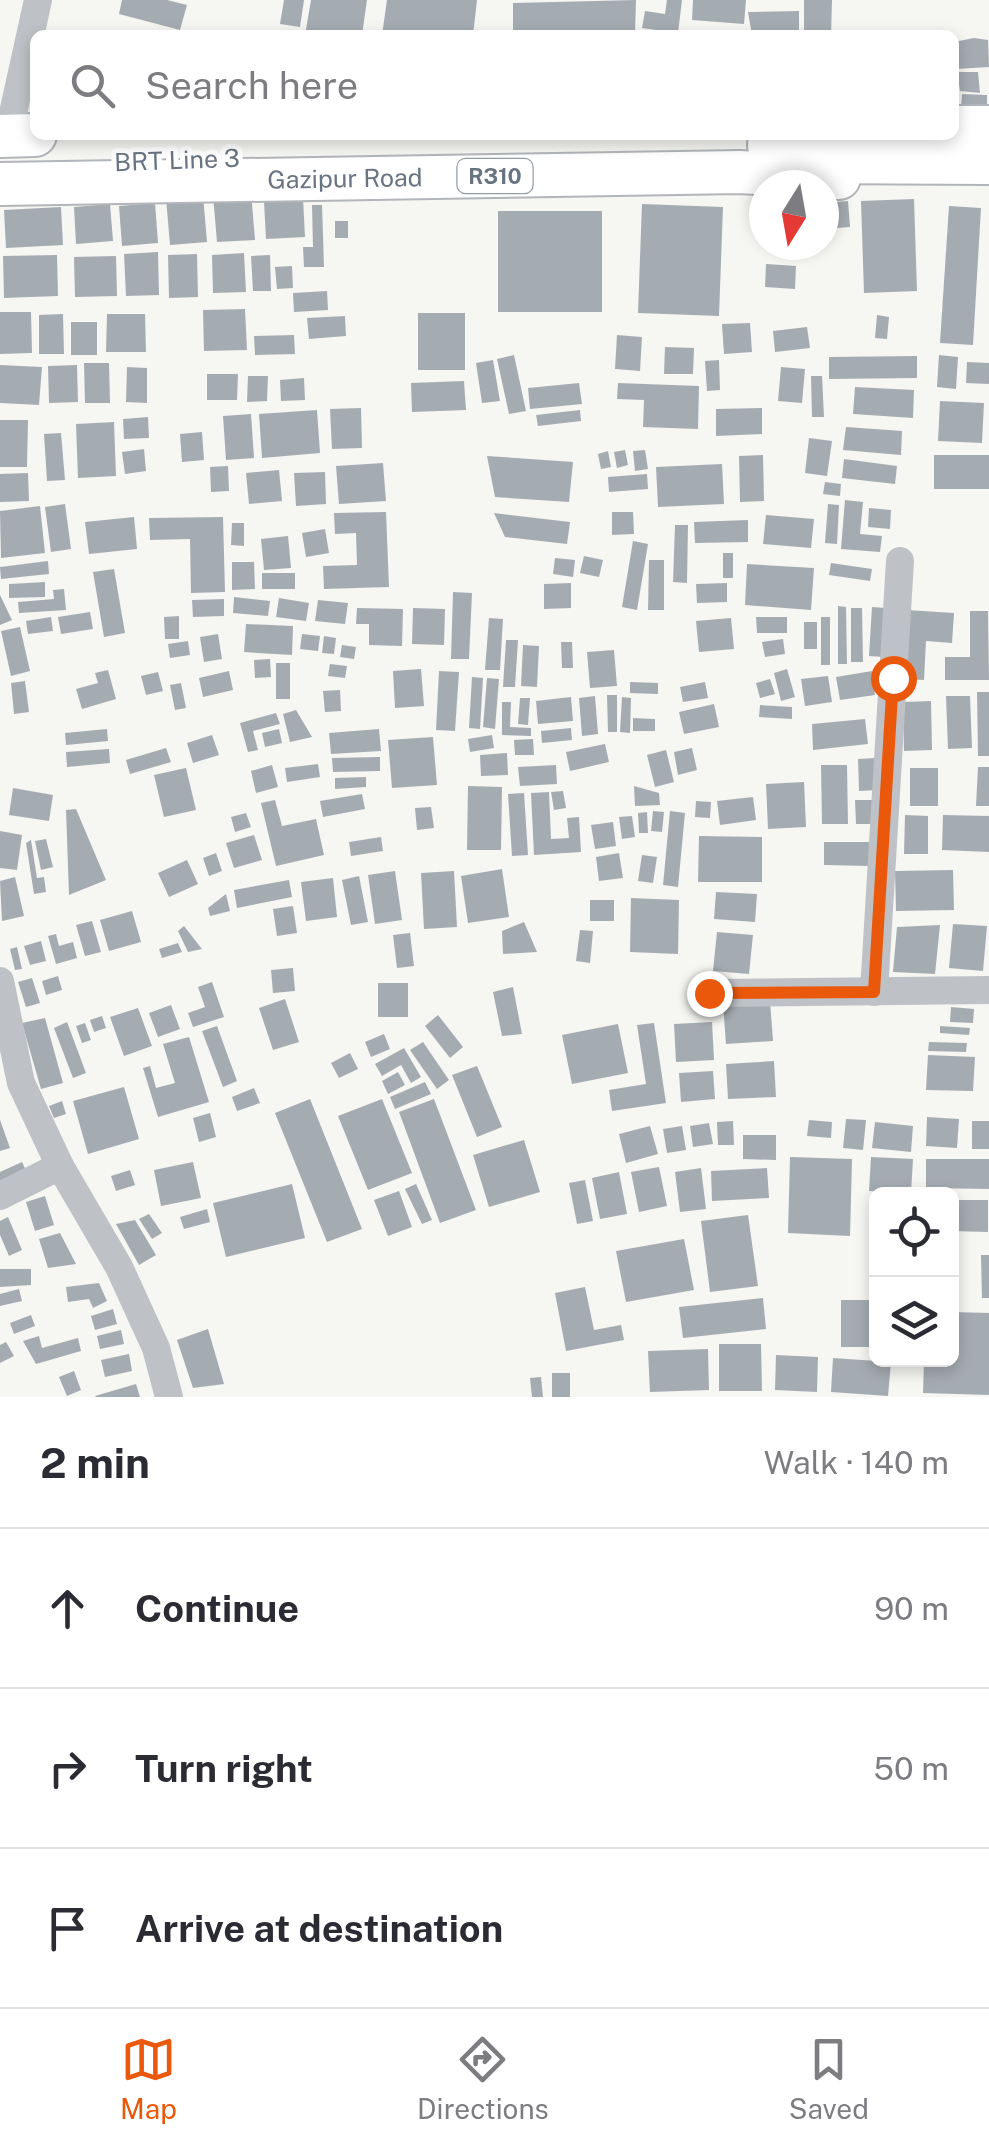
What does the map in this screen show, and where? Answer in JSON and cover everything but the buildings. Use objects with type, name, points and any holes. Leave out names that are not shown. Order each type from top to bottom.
[{"type":"highway","name":"BRT Line 3","points":[[773,159],[806,141],[989,141]]},
{"type":"highway","name":"BRT Line 3","points":[[773,159],[989,160]]},
{"type":"main road","points":[[959,127],[989,127]]},
{"type":"main road","name":"BRT Line 3","points":[[11,142],[149,163],[438,150],[773,159]]},
{"type":"main road","name":"Gazipur Road","points":[[0,184],[773,159],[834,178],[989,180]]},
{"type":"street","points":[[32,30],[38,0]]},
{"type":"street","points":[[11,142],[30,42]]},
{"type":"street","points":[[874,992],[900,561]]},
{"type":"street","points":[[0,982],[21,1083],[60,1166],[120,1267],[156,1348],[169,1397]]},
{"type":"street","points":[[709,993],[989,990]]},
{"type":"street","points":[[0,1196],[60,1166]]},
{"type":"route","points":[[709,993],[874,992],[893,678]]}]
